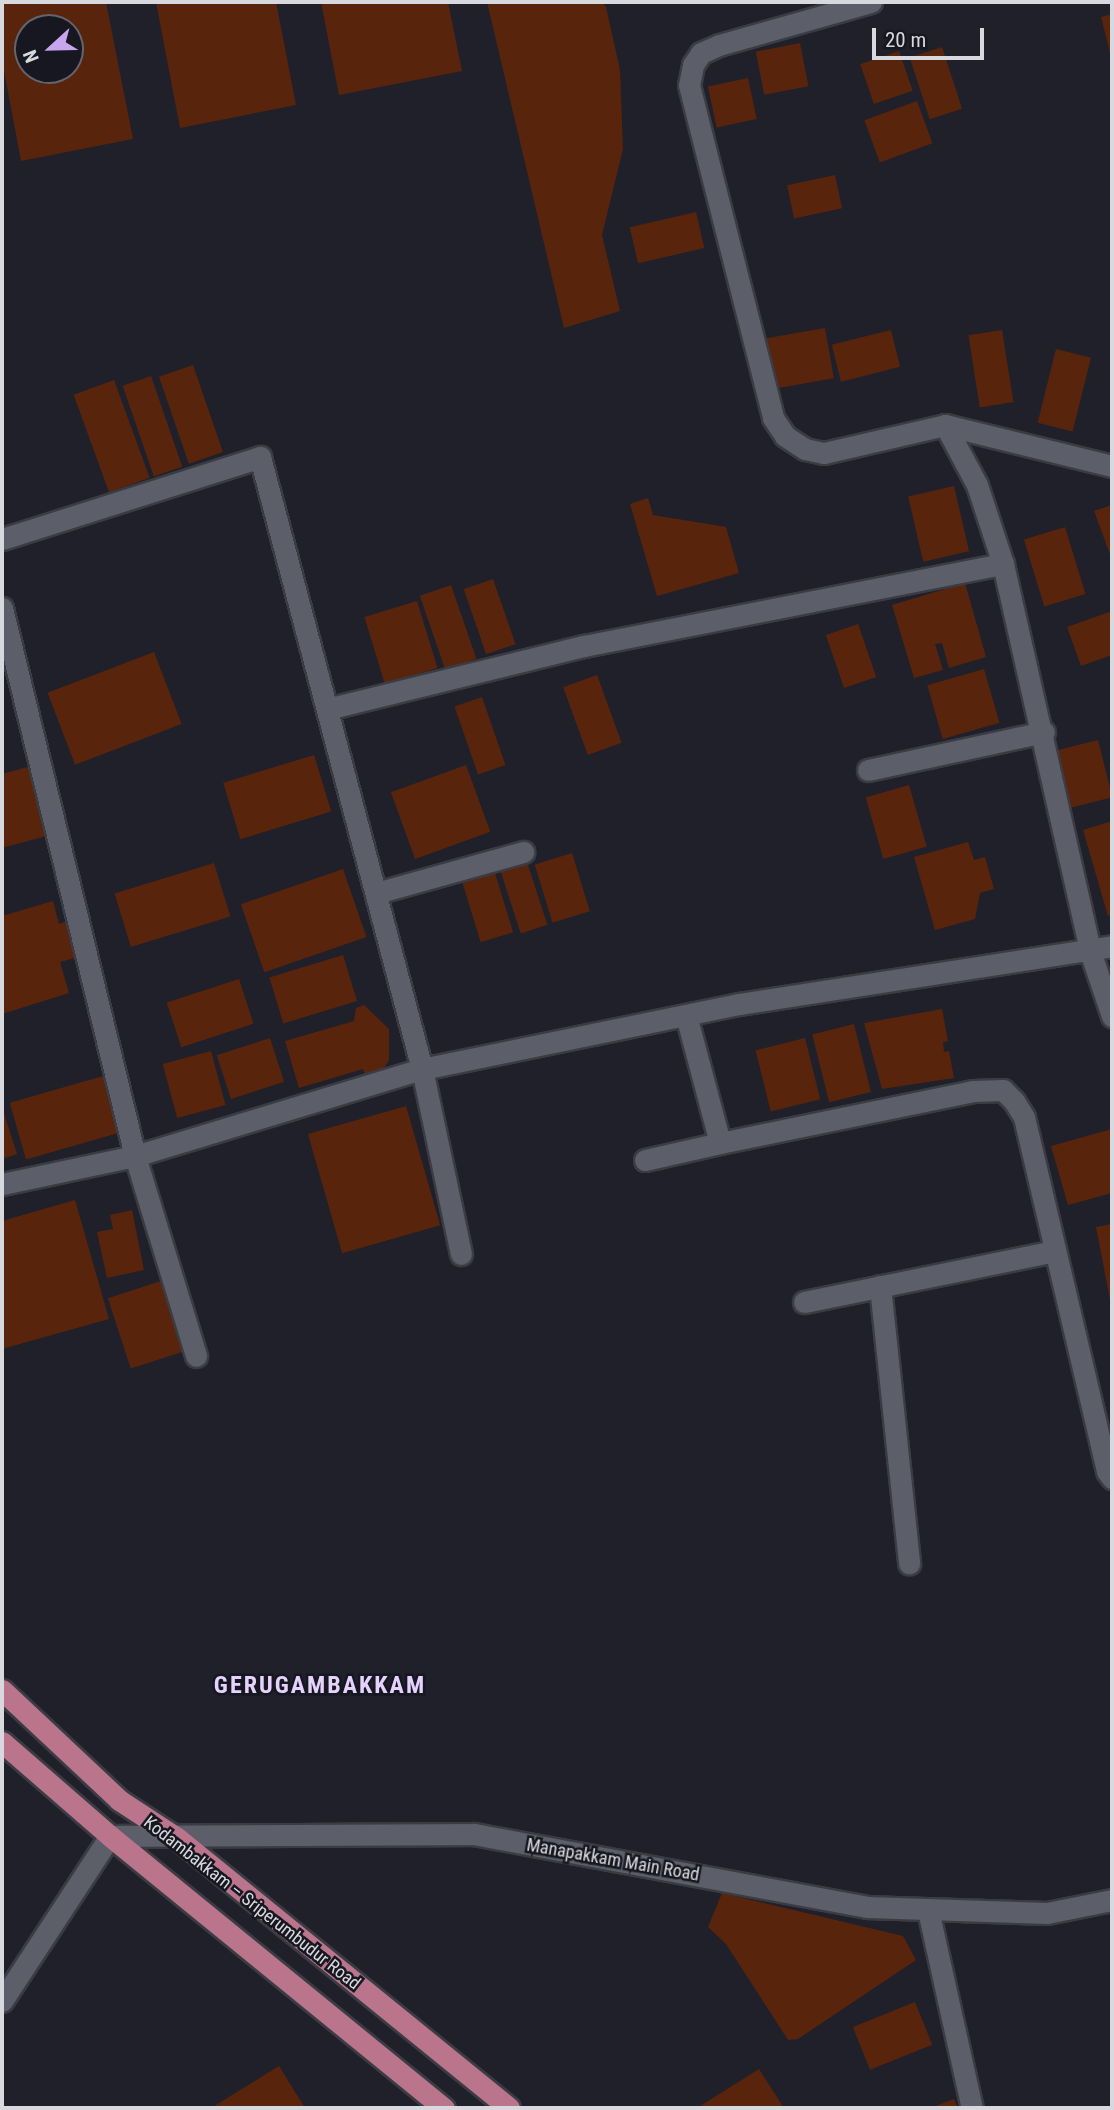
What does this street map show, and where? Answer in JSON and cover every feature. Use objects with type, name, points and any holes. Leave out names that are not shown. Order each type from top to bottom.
[{"type":"main road","name":"Kodambakkam – Sriperumbudur Road","points":[[2,1690],[118,1800],[177,1838],[509,2108]]},
{"type":"main road","name":"Kodambakkam – Sriperumbudur Road","points":[[2,1742],[110,1836],[444,2108]]},
{"type":"street","points":[[871,2],[701,52],[693,65],[689,85],[773,418],[785,436],[805,449],[824,453],[945,425],[1112,466]]},
{"type":"street","points":[[945,425],[977,485],[1003,564],[1044,732],[1090,951],[1112,1016]]},
{"type":"street","points":[[2,539],[260,457],[422,1069],[461,1254]]},
{"type":"street","points":[[327,709],[584,646],[1003,564]]},
{"type":"street","points":[[2,608],[135,1156],[196,1356]]},
{"type":"street","points":[[868,770],[1044,732]]},
{"type":"street","points":[[376,893],[523,852]]},
{"type":"street","points":[[2,1184],[135,1156],[422,1069],[686,1016],[1112,946]]},
{"type":"street","points":[[686,1016],[720,1143]]},
{"type":"street","points":[[645,1160],[973,1091],[1003,1090],[1024,1117],[1107,1471],[1112,1478]]},
{"type":"street","points":[[804,1302],[1055,1251]]},
{"type":"street","points":[[880,1286],[909,1563]]},
{"type":"street","name":"Manapakkam Main Road","points":[[110,1836],[177,1838],[474,1834],[867,1907],[1047,1913],[1112,1900]]},
{"type":"street","points":[[2,2001],[110,1836]]},
{"type":"street","points":[[928,1910],[972,2108]]},
{"type":"building","points":[[2,2],[106,2],[133,139],[21,161],[2,60]]},
{"type":"building","points":[[156,2],[276,2],[296,105],[180,128]]},
{"type":"building","points":[[321,2],[448,2],[462,71],[339,95]]},
{"type":"building","points":[[487,2],[602,2],[606,7],[620,70],[623,149],[602,235],[620,311],[564,328]]},
{"type":"building","points":[[1112,14],[1112,57],[1111,57],[1101,17]]},
{"type":"building","points":[[800,43],[808,86],[764,95],[756,52]]},
{"type":"building","points":[[942,47],[962,109],[930,119],[910,58]]},
{"type":"building","points":[[899,51],[913,91],[874,104],[860,64]]},
{"type":"building","points":[[748,78],[757,119],[717,128],[708,87]]},
{"type":"building","points":[[917,101],[932,143],[880,162],[864,120]]},
{"type":"building","points":[[835,175],[842,208],[794,218],[787,185]]},
{"type":"building","points":[[696,212],[704,248],[638,263],[630,227]]},
{"type":"building","points":[[825,328],[834,378],[770,390],[761,339]]},
{"type":"building","points":[[891,330],[900,367],[841,382],[832,345]]},
{"type":"building","points":[[1002,330],[1013,402],[980,407],[968,335]]},
{"type":"building","points":[[1056,349],[1091,358],[1073,431],[1038,423]]},
{"type":"building","points":[[193,365],[223,452],[189,464],[159,377]]},
{"type":"building","points":[[151,376],[182,467],[154,477],[123,386]]},
{"type":"building","points":[[114,380],[150,478],[109,492],[74,395]]},
{"type":"building","points":[[954,486],[969,551],[923,562],[908,497]]},
{"type":"building","points":[[648,498],[653,515],[726,527],[739,573],[657,596],[630,504]]},
{"type":"building","points":[[1112,505],[1112,560],[1094,511]]},
{"type":"building","points":[[1065,527],[1085,594],[1044,607],[1024,540]]},
{"type":"building","points":[[493,579],[515,644],[486,654],[464,589]]},
{"type":"building","points":[[965,583],[986,657],[949,668],[942,643],[935,644],[943,670],[914,678],[892,605]]},
{"type":"building","points":[[451,585],[476,659],[445,669],[420,596]]},
{"type":"building","points":[[417,601],[437,668],[385,684],[364,617]]},
{"type":"building","points":[[1112,611],[1112,655],[1081,666],[1067,627]]},
{"type":"building","points":[[858,624],[876,677],[844,688],[826,635]]},
{"type":"building","points":[[154,652],[182,724],[75,765],[48,693]]},
{"type":"building","points":[[984,669],[999,723],[943,739],[927,685]]},
{"type":"building","points":[[597,675],[622,743],[588,755],[563,687]]},
{"type":"building","points":[[482,697],[505,765],[478,775],[455,706]]},
{"type":"building","points":[[1098,740],[1112,797],[1071,808],[1056,750]]},
{"type":"building","points":[[314,755],[331,811],[240,839],[223,783]]},
{"type":"building","points":[[466,765],[490,832],[415,859],[391,792]]},
{"type":"building","points":[[31,766],[50,835],[2,848],[2,774]]},
{"type":"building","points":[[909,785],[927,847],[883,859],[866,797]]},
{"type":"building","points":[[1112,821],[1112,915],[1108,916],[1083,830]]},
{"type":"building","points":[[968,842],[974,860],[985,857],[994,889],[980,893],[975,919],[935,930],[914,857]]},
{"type":"building","points":[[572,853],[590,911],[553,923],[535,864]]},
{"type":"building","points":[[527,862],[547,925],[521,933],[500,871]]},
{"type":"building","points":[[214,863],[230,917],[131,947],[115,893]]},
{"type":"building","points":[[343,869],[366,937],[264,972],[241,904]]},
{"type":"building","points":[[495,873],[513,932],[481,942],[462,883]]},
{"type":"building","points":[[53,901],[59,924],[67,921],[78,957],[60,962],[69,993],[2,1014],[2,916]]},
{"type":"building","points":[[343,955],[357,1001],[283,1023],[269,978]]},
{"type":"building","points":[[239,979],[254,1024],[181,1047],[167,1002]]},
{"type":"building","points":[[364,1005],[389,1029],[389,1060],[380,1075],[366,1079],[363,1069],[299,1088],[285,1041],[354,1021],[356,1008]]},
{"type":"building","points":[[942,1009],[948,1041],[943,1042],[944,1052],[949,1051],[954,1078],[882,1089],[864,1023]]},
{"type":"building","points":[[854,1024],[871,1092],[829,1102],[812,1034]]},
{"type":"building","points":[[270,1038],[284,1082],[231,1099],[217,1055]]},
{"type":"building","points":[[805,1038],[820,1099],[771,1111],[756,1050]]},
{"type":"building","points":[[211,1051],[225,1105],[177,1118],[163,1064]]},
{"type":"building","points":[[103,1076],[119,1133],[26,1159],[10,1103]]},
{"type":"building","points":[[406,1106],[440,1225],[342,1253],[308,1134]]},
{"type":"building","points":[[2,1107],[17,1154],[2,1159]]},
{"type":"building","points":[[1112,1129],[1112,1193],[1068,1205],[1051,1146]]},
{"type":"building","points":[[75,1200],[109,1319],[2,1349],[2,1221]]},
{"type":"building","points":[[132,1210],[144,1270],[107,1278],[97,1232],[113,1229],[110,1215]]},
{"type":"building","points":[[1112,1224],[1112,1305],[1111,1305],[1096,1227]]},
{"type":"building","points":[[164,1280],[187,1350],[131,1369],[108,1298]]},
{"type":"building","points":[[722,1893],[903,1936],[916,1960],[798,2039],[788,2040],[726,1944],[708,1927]]},
{"type":"building","points":[[915,2002],[932,2045],[870,2070],[853,2027]]},
{"type":"building","points":[[279,2066],[305,2108],[211,2108]]},
{"type":"building","points":[[759,2069],[784,2108],[697,2108]]},
{"type":"building","points":[[954,2099],[958,2108],[930,2108]]},
{"type":"district","name":"GERUGAMBAKKAM","points":[[320,1686]]}]
